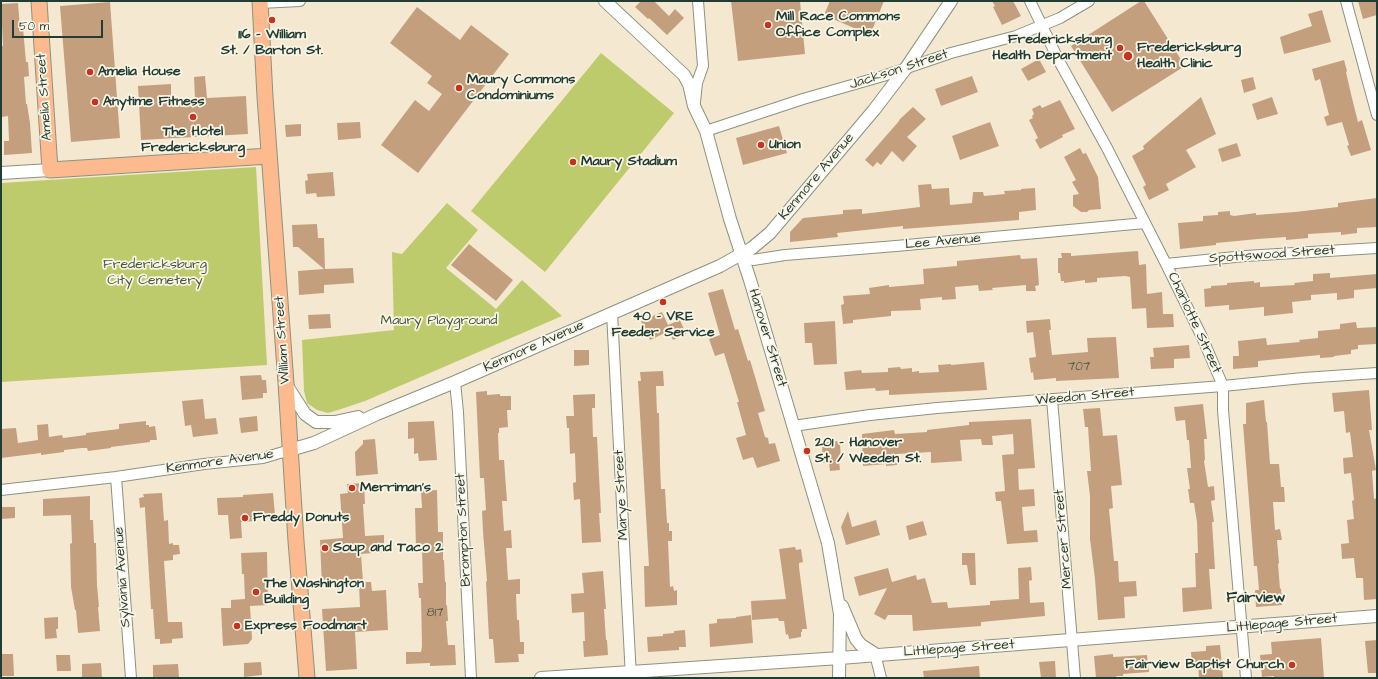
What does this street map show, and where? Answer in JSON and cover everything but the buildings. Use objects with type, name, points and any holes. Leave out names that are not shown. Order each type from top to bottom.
[{"type":"main road","name":"Amelia Street","points":[[39,1],[50,170]]},
{"type":"main road","name":"William Street","points":[[260,2],[269,156],[307,678]]},
{"type":"main road","points":[[50,170],[269,156]]},
{"type":"street","points":[[260,2],[300,1]]},
{"type":"street","name":"Hanover Street","points":[[605,1],[684,75],[689,84],[694,106],[706,131],[730,219],[828,543],[840,614],[839,678]]},
{"type":"street","points":[[694,106],[697,83],[704,66],[698,1]]},
{"type":"street","name":"Kenmore Avenue","points":[[1,490],[263,458],[314,443],[377,414],[455,382],[720,266],[742,255],[770,233],[874,110],[906,68],[951,1]]},
{"type":"street","name":"Charlotte Street","points":[[1030,1],[1059,61],[1107,148],[1145,222],[1202,337],[1223,386],[1223,410],[1246,678]]},
{"type":"street","name":"Jackson Street","points":[[706,131],[780,106],[883,76],[951,53],[1016,36],[1060,18],[1089,1]]},
{"type":"street","points":[[1346,1],[1377,115]]},
{"type":"street","points":[[1,173],[50,170]]},
{"type":"street","name":"Lee Avenue","points":[[742,255],[753,260],[785,255],[935,243],[1145,222]]},
{"type":"street","name":"Spottswood Street","points":[[1166,264],[1245,256],[1377,248]]},
{"type":"street","name":"Marye Street","points":[[612,313],[631,675]]},
{"type":"street","name":"Weedon Street","points":[[793,426],[870,415],[937,408],[1377,373]]},
{"type":"street","name":"Brompton Street","points":[[455,382],[458,412],[471,678]]},
{"type":"street","points":[[286,383],[305,414],[316,422],[335,422],[377,414]]},
{"type":"street","name":"Mercer Street","points":[[1052,399],[1075,678]]},
{"type":"street","name":"Sylvania Avenue","points":[[116,477],[131,678]]},
{"type":"street","points":[[836,591],[856,639],[875,654],[881,678]]},
{"type":"street","name":"Littlepage Street","points":[[541,678],[631,675],[875,654],[1072,641],[1377,616]]},
{"type":"green space","name":"Maury Stadium","points":[[601,53],[674,113],[545,272],[471,211]]},
{"type":"green space","name":"Fredericksburg City Cemetery","points":[[256,167],[267,365],[1,382],[1,183]]},
{"type":"green space","name":"Maury Playground","points":[[447,203],[478,230],[446,268],[496,309],[522,280],[562,316],[365,401],[328,413],[317,410],[307,403],[304,391],[302,340],[394,330],[392,252],[402,254]]},
{"type":"place","name":"116 - William St. / Barton St.","points":[[272,20]]},
{"type":"place","name":"Mill Race Commons Office Complex","points":[[768,25]]},
{"type":"place","name":"Fredericksburg Health Department","points":[[1120,48]]},
{"type":"place","name":"Fredericksburg Health Clinic","points":[[1128,56]]},
{"type":"place","name":"Amelia House","points":[[90,72]]},
{"type":"place","name":"Maury Commons Condominiums","points":[[459,88]]},
{"type":"place","name":"Anytime Fitness","points":[[95,102]]},
{"type":"place","name":"The Hotel Fredericksburg","points":[[193,117]]},
{"type":"place","name":"Union","points":[[761,145]]},
{"type":"place","name":"Maury Stadium","points":[[573,162]]},
{"type":"place","name":"40 - VRE Feeder Service","points":[[663,302]]},
{"type":"place","name":"201 - Hanover St. / Weeden St.","points":[[807,451]]},
{"type":"place","name":"Merriman's","points":[[352,488]]},
{"type":"place","name":"Freddy Donuts","points":[[245,518]]},
{"type":"place","name":"Soup and Taco 2","points":[[325,548]]},
{"type":"place","name":"The Washington Building","points":[[256,592]]},
{"type":"place","name":"Express Foodmart","points":[[237,626]]},
{"type":"place","name":"Fairview Baptist Church","points":[[1292,665]]},
{"type":"district","name":"Fairview","points":[[1256,599]]}]
